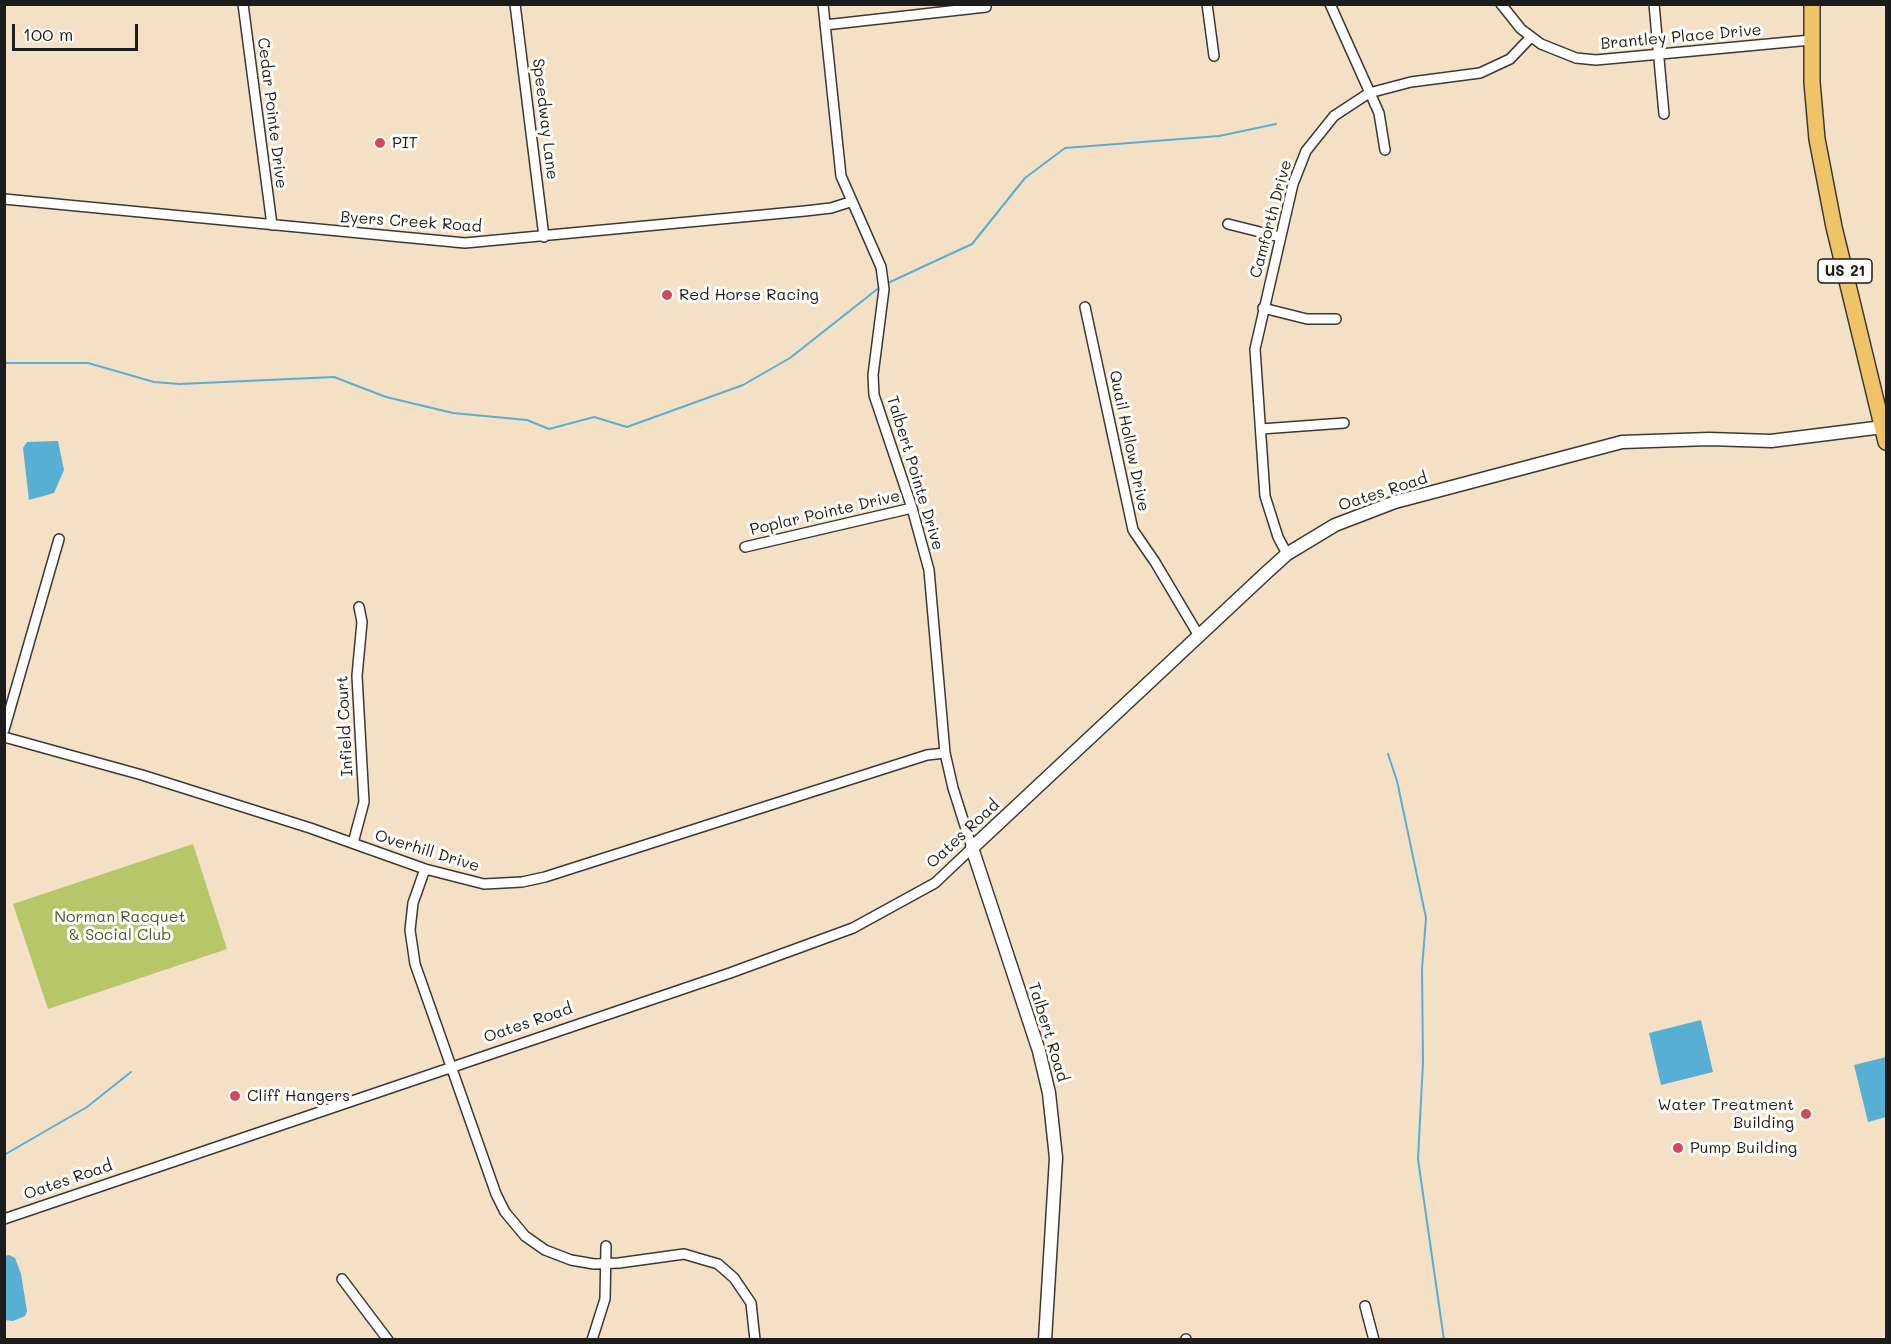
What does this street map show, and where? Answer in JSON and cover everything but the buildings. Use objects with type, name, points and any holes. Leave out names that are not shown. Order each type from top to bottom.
[{"type":"main road","name":"US 21","points":[[1812,4],[1811,40],[1817,139],[1834,227],[1887,442]]},
{"type":"street","name":"Cedar Pointe Drive","points":[[243,4],[272,225]]},
{"type":"street","name":"Speedway Lane","points":[[515,4],[544,237]]},
{"type":"street","name":"Talbert Pointe Drive","points":[[823,4],[841,176],[850,202],[881,267],[884,289],[873,375],[874,395],[912,508],[929,570],[945,753],[953,788],[972,848]]},
{"type":"street","points":[[1207,4],[1214,56]]},
{"type":"street","points":[[1330,4],[1379,113],[1385,150]]},
{"type":"street","name":"Brantley Place Drive","points":[[1501,4],[1531,37],[1557,52],[1576,58],[1604,60],[1811,40]]},
{"type":"street","points":[[1653,4],[1664,114]]},
{"type":"street","points":[[825,25],[986,7]]},
{"type":"street","name":"Camforth Drive","points":[[1287,554],[1274,528],[1266,496],[1255,349],[1280,237],[1299,167],[1312,141],[1334,116],[1369,93],[1411,82],[1480,73],[1510,59],[1531,37]]},
{"type":"street","name":"Byers Creek Road","points":[[4,199],[465,243],[813,210],[850,202]]},
{"type":"street","points":[[1228,224],[1280,237]]},
{"type":"street","name":"Quail Hollow Drive","points":[[1085,307],[1133,530],[1199,636]]},
{"type":"street","points":[[1263,308],[1307,319],[1336,319]]},
{"type":"street","points":[[1261,429],[1344,423]]},
{"type":"street","name":"Oates Road","points":[[4,1219],[451,1068],[853,928],[935,883],[1287,554],[1335,525],[1395,502],[1622,442],[1709,439],[1772,441],[1885,427]]},
{"type":"street","name":"Poplar Pointe Drive","points":[[745,547],[912,508]]},
{"type":"street","points":[[4,730],[59,539]]},
{"type":"street","name":"Infield Court","points":[[353,843],[364,802],[357,676],[362,622],[359,607]]},
{"type":"street","name":"Overhill Drive","points":[[4,737],[142,775],[353,843],[425,870],[484,884],[522,882],[545,877],[927,755],[945,753]]},
{"type":"street","name":"Talbert Road","points":[[972,848],[1039,1052],[1049,1093],[1056,1158],[1045,1340]]},
{"type":"street","points":[[425,870],[413,903],[410,930],[415,964],[496,1194],[505,1212],[525,1236],[545,1250],[571,1260],[607,1263],[684,1254],[718,1264],[734,1278],[751,1303],[755,1340]]},
{"type":"street","points":[[592,1340],[604,1299],[606,1246]]},
{"type":"street","points":[[342,1279],[388,1340]]},
{"type":"street","points":[[1365,1306],[1374,1340]]},
{"type":"green space","name":"Norman Racquet & Social Club","points":[[193,844],[227,949],[48,1009],[13,904]]},
{"type":"water","points":[[58,441],[64,470],[54,493],[29,500],[23,448],[27,442]]},
{"type":"water","points":[[1701,1020],[1713,1072],[1661,1085],[1649,1033]]},
{"type":"water","points":[[1886,1057],[1886,1117],[1868,1122],[1854,1065]]},
{"type":"water","points":[[5,1256],[15,1258],[21,1274],[27,1311],[25,1316],[13,1321],[5,1320]]},
{"type":"waterway","points":[[890,282],[972,244],[1025,178],[1065,148],[1219,136],[1276,124]]},
{"type":"waterway","points":[[4,363],[88,363],[154,382],[180,384],[334,377],[386,397],[453,413],[527,420],[549,429],[594,417],[627,427],[743,385],[790,358],[880,287]]},
{"type":"waterway","points":[[1388,754],[1397,781],[1426,918],[1422,969],[1423,1062],[1418,1159],[1444,1340]]},
{"type":"waterway","points":[[4,1155],[87,1107],[131,1072]]},
{"type":"place","name":"PIT","points":[[380,143]]},
{"type":"place","name":"Red Horse Racing","points":[[667,295]]},
{"type":"place","name":"Cliff Hangers","points":[[235,1096]]},
{"type":"place","name":"Water Treatment Building","points":[[1806,1114]]},
{"type":"place","name":"Pump Building","points":[[1678,1148]]}]
